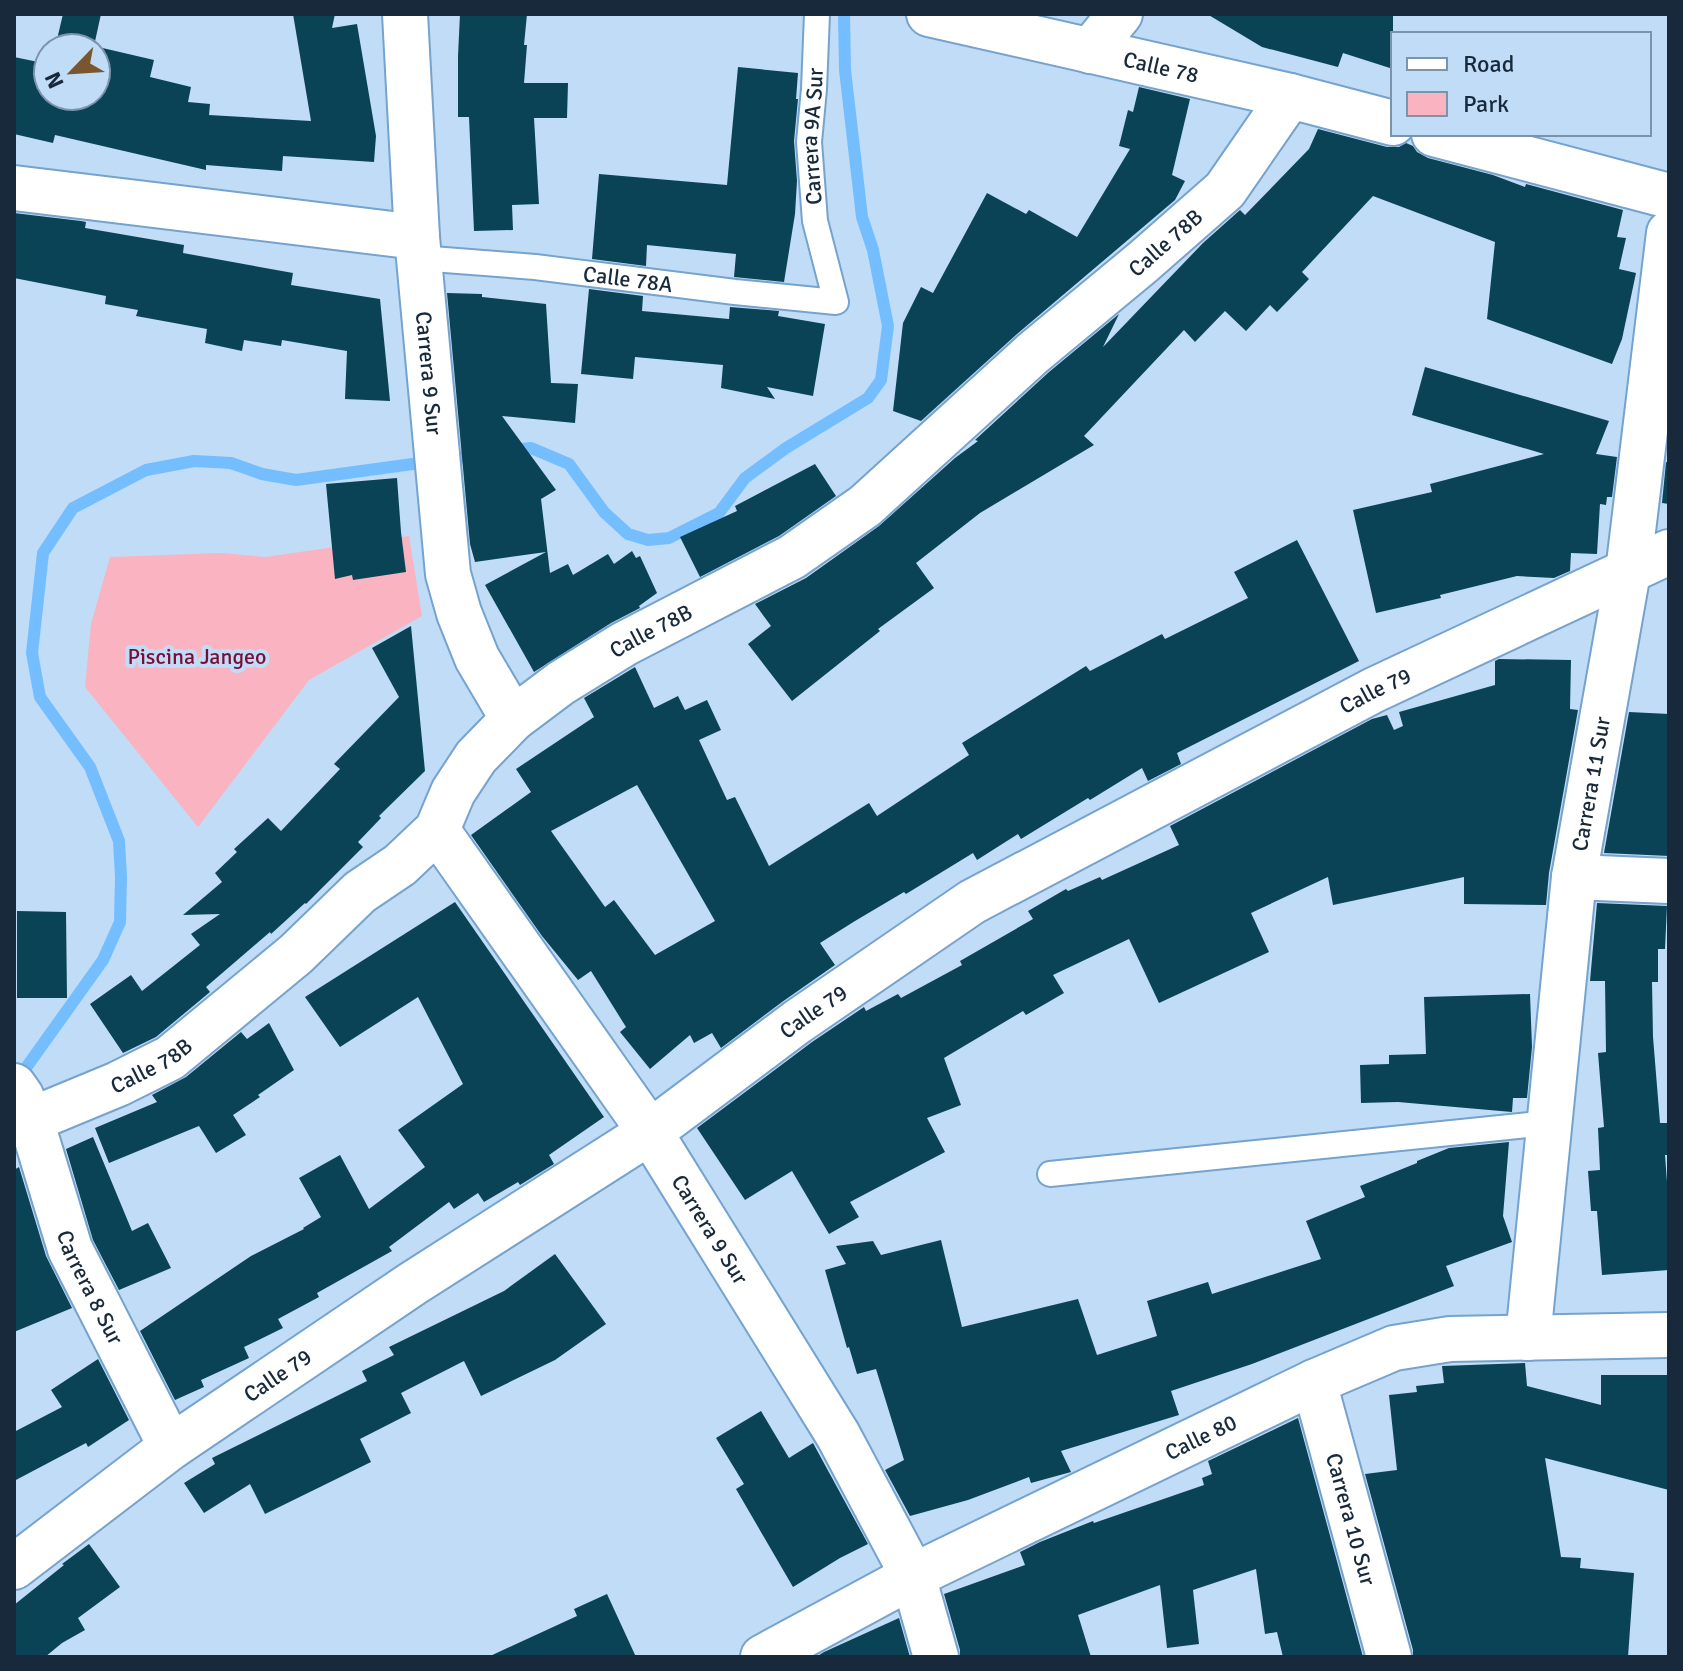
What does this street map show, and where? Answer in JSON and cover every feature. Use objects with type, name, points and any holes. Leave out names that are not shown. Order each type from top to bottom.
[{"type":"street","name":"Carrera 9 Sur","points":[[405,14],[418,247],[448,574],[477,658],[513,719]]},
{"type":"street","name":"Calle 78","points":[[929,14],[1290,96],[1391,122]]},
{"type":"street","points":[[1090,51],[1120,14]]},
{"type":"street","name":"Calle 78B","points":[[22,1100],[118,1084],[170,1058],[296,954],[360,892],[400,865],[437,830],[453,792],[476,757],[513,719],[561,683],[624,644],[792,557],[865,506],[1033,353],[1225,190],[1290,96]]},
{"type":"street","points":[[1442,136],[1669,196]]},
{"type":"street","name":"Calle 78A","points":[[14,188],[418,247]]},
{"type":"street","name":"Carrera 11 Sur","points":[[1528,1338],[1574,877],[1628,572],[1669,233]]},
{"type":"street","name":"Calle 79","points":[[14,1567],[171,1447],[412,1284],[650,1132],[797,1022],[972,902],[1374,690],[1669,552]]},
{"type":"street","name":"Carrera 9 Sur","points":[[437,830],[650,1132],[838,1435],[913,1576],[936,1657]]},
{"type":"street","points":[[1574,877],[1669,881]]},
{"type":"street","name":"Carrera 8 Sur","points":[[22,1100],[70,1249],[171,1447]]},
{"type":"street","name":"Calle 80","points":[[763,1657],[913,1576],[1314,1382],[1394,1348],[1450,1339],[1669,1335]]},
{"type":"street","name":"Carrera 10 Sur","points":[[1314,1382],[1389,1657]]},
{"type":"lane","name":"Carrera 9A Sur","points":[[817,14],[809,142],[815,221],[836,302]]},
{"type":"lane","name":"Calle 78A","points":[[418,247],[535,267],[836,302]]},
{"type":"lane","points":[[1050,1174],[1548,1123]]},
{"type":"green space","name":"Piscina Jangeo","points":[[409,536],[422,616],[309,680],[198,827],[85,687],[91,624],[110,557],[221,553],[266,557]]},
{"type":"building","points":[[63,14],[101,14],[97,32],[59,32]]},
{"type":"building","points":[[293,14],[335,14],[332,28],[357,24],[376,136],[374,162],[283,156],[282,171],[206,165],[206,170],[55,135],[53,143],[14,134],[14,57],[32,61],[32,112],[112,112],[112,50],[154,60],[150,77],[191,87],[188,102],[210,104],[209,115],[311,121]]},
{"type":"building","points":[[460,14],[527,14],[524,83],[568,83],[567,118],[534,118],[539,204],[512,205],[513,230],[474,231],[469,117],[458,117]]},
{"type":"building","points":[[1207,14],[1393,14],[1391,68],[1343,53],[1338,67],[1262,47]]},
{"type":"building","points":[[738,67],[798,73],[794,141],[797,181],[795,214],[784,282],[734,277],[736,254],[647,245],[646,266],[592,259],[599,174],[727,185]]},
{"type":"building","points":[[1139,87],[1190,99],[1172,175],[1185,181],[1175,200],[1017,334],[921,421],[893,411],[903,323],[921,287],[933,293],[987,193],[1026,214],[1029,210],[1077,237],[1130,149],[1119,146],[1128,110],[1133,112]]},
{"type":"building","points":[[1318,129],[1387,147],[1399,147],[1406,143],[1428,158],[1525,187],[1526,184],[1623,210],[1617,237],[1626,238],[1619,269],[1636,273],[1622,339],[1612,364],[1487,319],[1495,242],[1373,196],[1302,272],[1309,279],[1277,312],[1270,305],[1246,331],[1225,311],[1195,342],[1184,330],[1084,436],[1094,445],[980,513],[916,563],[934,588],[878,629],[880,631],[792,701],[748,644],[771,626],[755,604],[806,578],[879,526],[978,441],[975,440],[1049,372],[1119,314],[1103,347],[1203,243],[1240,210],[1245,215],[1309,149]]},
{"type":"building","points":[[14,213],[81,221],[86,222],[85,228],[184,245],[183,253],[293,273],[291,285],[380,299],[390,401],[345,399],[347,351],[282,340],[281,346],[244,340],[242,351],[205,343],[207,329],[136,316],[138,310],[105,304],[106,296],[14,278]]},
{"type":"building","points":[[589,289],[643,296],[642,311],[729,319],[730,307],[779,311],[778,316],[825,324],[813,396],[767,387],[775,399],[721,388],[723,365],[635,357],[633,379],[581,374]]},
{"type":"building","points":[[447,293],[482,294],[482,297],[546,304],[551,383],[578,384],[575,423],[502,416],[556,490],[541,499],[550,573],[568,564],[573,575],[608,554],[614,564],[632,551],[636,558],[640,556],[657,593],[640,608],[534,672],[485,585],[546,552],[475,562],[470,544]]},
{"type":"building","points":[[1425,367],[1609,421],[1596,454],[1617,457],[1612,497],[1607,497],[1606,505],[1600,504],[1597,554],[1571,553],[1570,571],[1554,578],[1517,576],[1376,613],[1353,510],[1432,492],[1430,484],[1544,454],[1412,415]]},
{"type":"building","points":[[1666,462],[1669,463],[1669,504],[1662,503]]},
{"type":"building","points":[[815,464],[836,496],[779,536],[700,577],[680,537],[737,511],[735,506]]},
{"type":"building","points":[[397,478],[406,572],[353,580],[352,575],[335,579],[326,484]]},
{"type":"building","points":[[1297,540],[1359,661],[1177,753],[1181,764],[1148,781],[1142,768],[1021,839],[1018,834],[977,860],[973,853],[855,921],[820,943],[835,965],[721,1048],[712,1033],[694,1043],[690,1035],[650,1069],[620,1032],[626,1027],[591,971],[578,980],[542,936],[471,835],[531,792],[516,769],[594,717],[584,698],[635,667],[654,708],[678,696],[685,710],[707,700],[721,730],[699,740],[727,800],[735,797],[769,866],[869,803],[877,816],[969,755],[962,743],[1086,666],[1090,671],[1162,634],[1165,639],[1248,598],[1234,572]],"holes":[[[637,785],[715,921],[655,955],[614,900],[605,907],[551,831]]]},
{"type":"building","points":[[411,626],[425,771],[379,816],[381,818],[358,842],[363,847],[306,904],[206,987],[210,992],[156,1037],[123,1053],[90,1004],[131,975],[142,991],[200,945],[191,934],[220,914],[183,915],[222,882],[215,873],[237,852],[234,849],[268,818],[281,831],[340,769],[334,764],[399,697],[372,648]]},
{"type":"building","points":[[1571,660],[1570,709],[1578,710],[1546,905],[1464,904],[1464,877],[1333,905],[1328,877],[1251,913],[1269,952],[1159,1003],[1129,939],[1053,975],[1064,993],[1026,1015],[1023,1011],[944,1058],[961,1105],[927,1118],[945,1152],[850,1202],[859,1217],[829,1234],[792,1171],[745,1200],[697,1128],[864,1007],[866,1011],[898,994],[901,998],[962,965],[960,961],[1033,919],[1028,911],[1066,889],[1068,891],[1100,877],[1102,880],[1179,845],[1170,826],[1372,719],[1387,715],[1394,730],[1403,726],[1399,712],[1495,685],[1495,661]]},
{"type":"building","points":[[1629,712],[1669,714],[1669,856],[1604,853]]},
{"type":"building","points":[[455,902],[604,1117],[549,1155],[554,1164],[520,1185],[518,1182],[484,1202],[478,1193],[454,1209],[449,1202],[389,1247],[392,1251],[278,1319],[283,1328],[244,1347],[249,1358],[201,1380],[204,1387],[175,1400],[140,1331],[251,1256],[321,1217],[299,1178],[340,1155],[369,1209],[425,1167],[398,1130],[463,1084],[418,997],[340,1047],[305,997]]},
{"type":"building","points":[[1597,903],[1667,906],[1665,949],[1658,949],[1658,982],[1652,982],[1660,1123],[1669,1123],[1669,1155],[1665,1155],[1669,1270],[1602,1275],[1597,1211],[1591,1211],[1588,1171],[1600,1170],[1598,1128],[1604,1127],[1598,1053],[1606,1052],[1605,981],[1590,981]]},
{"type":"building","points":[[17,911],[66,912],[67,998],[17,998]]},
{"type":"building","points":[[1530,994],[1532,1047],[1527,1098],[1513,1098],[1512,1112],[1398,1102],[1361,1103],[1360,1065],[1389,1064],[1389,1055],[1426,1054],[1424,997]]},
{"type":"building","points":[[269,1023],[294,1070],[233,1115],[246,1135],[216,1153],[199,1126],[109,1163],[95,1128],[157,1102],[152,1095],[186,1077],[241,1032],[247,1039]]},
{"type":"building","points":[[93,1137],[132,1231],[148,1223],[171,1268],[119,1290],[93,1240],[66,1149]]},
{"type":"building","points":[[1509,1142],[1503,1216],[1512,1242],[1446,1266],[1454,1286],[1252,1364],[1171,1391],[1179,1415],[1061,1451],[1071,1472],[1031,1483],[1029,1477],[968,1500],[910,1516],[885,1470],[904,1460],[876,1369],[857,1374],[825,1270],[846,1264],[836,1246],[873,1241],[881,1255],[941,1240],[962,1327],[1078,1299],[1097,1355],[1157,1336],[1147,1301],[1208,1282],[1212,1294],[1321,1259],[1306,1221],[1365,1197],[1360,1186],[1449,1148]]},
{"type":"building","points":[[19,1167],[46,1256],[72,1308],[14,1332],[14,1170]]},
{"type":"building","points":[[555,1254],[606,1324],[555,1360],[481,1396],[464,1361],[401,1393],[411,1413],[360,1439],[371,1462],[265,1514],[250,1484],[204,1513],[184,1483],[215,1464],[212,1458],[367,1381],[362,1371],[394,1355],[389,1347],[504,1291]]},
{"type":"building","points":[[98,1359],[129,1420],[88,1447],[86,1443],[14,1481],[14,1432],[62,1407],[51,1390]]},
{"type":"building","points":[[1525,1363],[1527,1386],[1601,1405],[1601,1375],[1669,1375],[1669,1490],[1545,1458],[1561,1557],[1581,1558],[1580,1568],[1634,1573],[1628,1657],[1413,1657],[1365,1474],[1397,1470],[1389,1395],[1417,1392],[1416,1386],[1444,1383],[1442,1366]]},
{"type":"building","points":[[761,1411],[789,1458],[813,1443],[868,1544],[793,1587],[736,1489],[744,1484],[716,1438]]},
{"type":"building","points":[[1298,1418],[1363,1657],[1283,1657],[1277,1632],[1265,1634],[1256,1569],[1193,1590],[1199,1644],[1167,1648],[1160,1585],[1078,1615],[1091,1657],[960,1657],[944,1594],[1025,1565],[1020,1552],[1040,1542],[1093,1521],[1204,1485],[1202,1478],[1212,1474],[1208,1461]]},
{"type":"building","points":[[89,1544],[120,1587],[78,1618],[85,1630],[45,1657],[14,1657],[14,1605]]},
{"type":"building","points":[[607,1594],[636,1657],[488,1657],[577,1616],[574,1609]]},
{"type":"building","points":[[899,1618],[910,1657],[816,1657],[824,1652]]},
{"type":"waterway","points":[[512,450],[531,448],[569,464],[604,512],[628,534],[648,540],[669,538],[719,513],[745,478],[786,448],[868,398],[881,380],[888,326],[873,250],[862,217],[845,70],[844,14]]},
{"type":"waterway","points":[[18,1079],[103,960],[120,922],[119,841],[90,767],[40,697],[32,653],[43,553],[73,508],[146,470],[194,461],[231,463],[262,474],[296,480],[478,455]]}]
